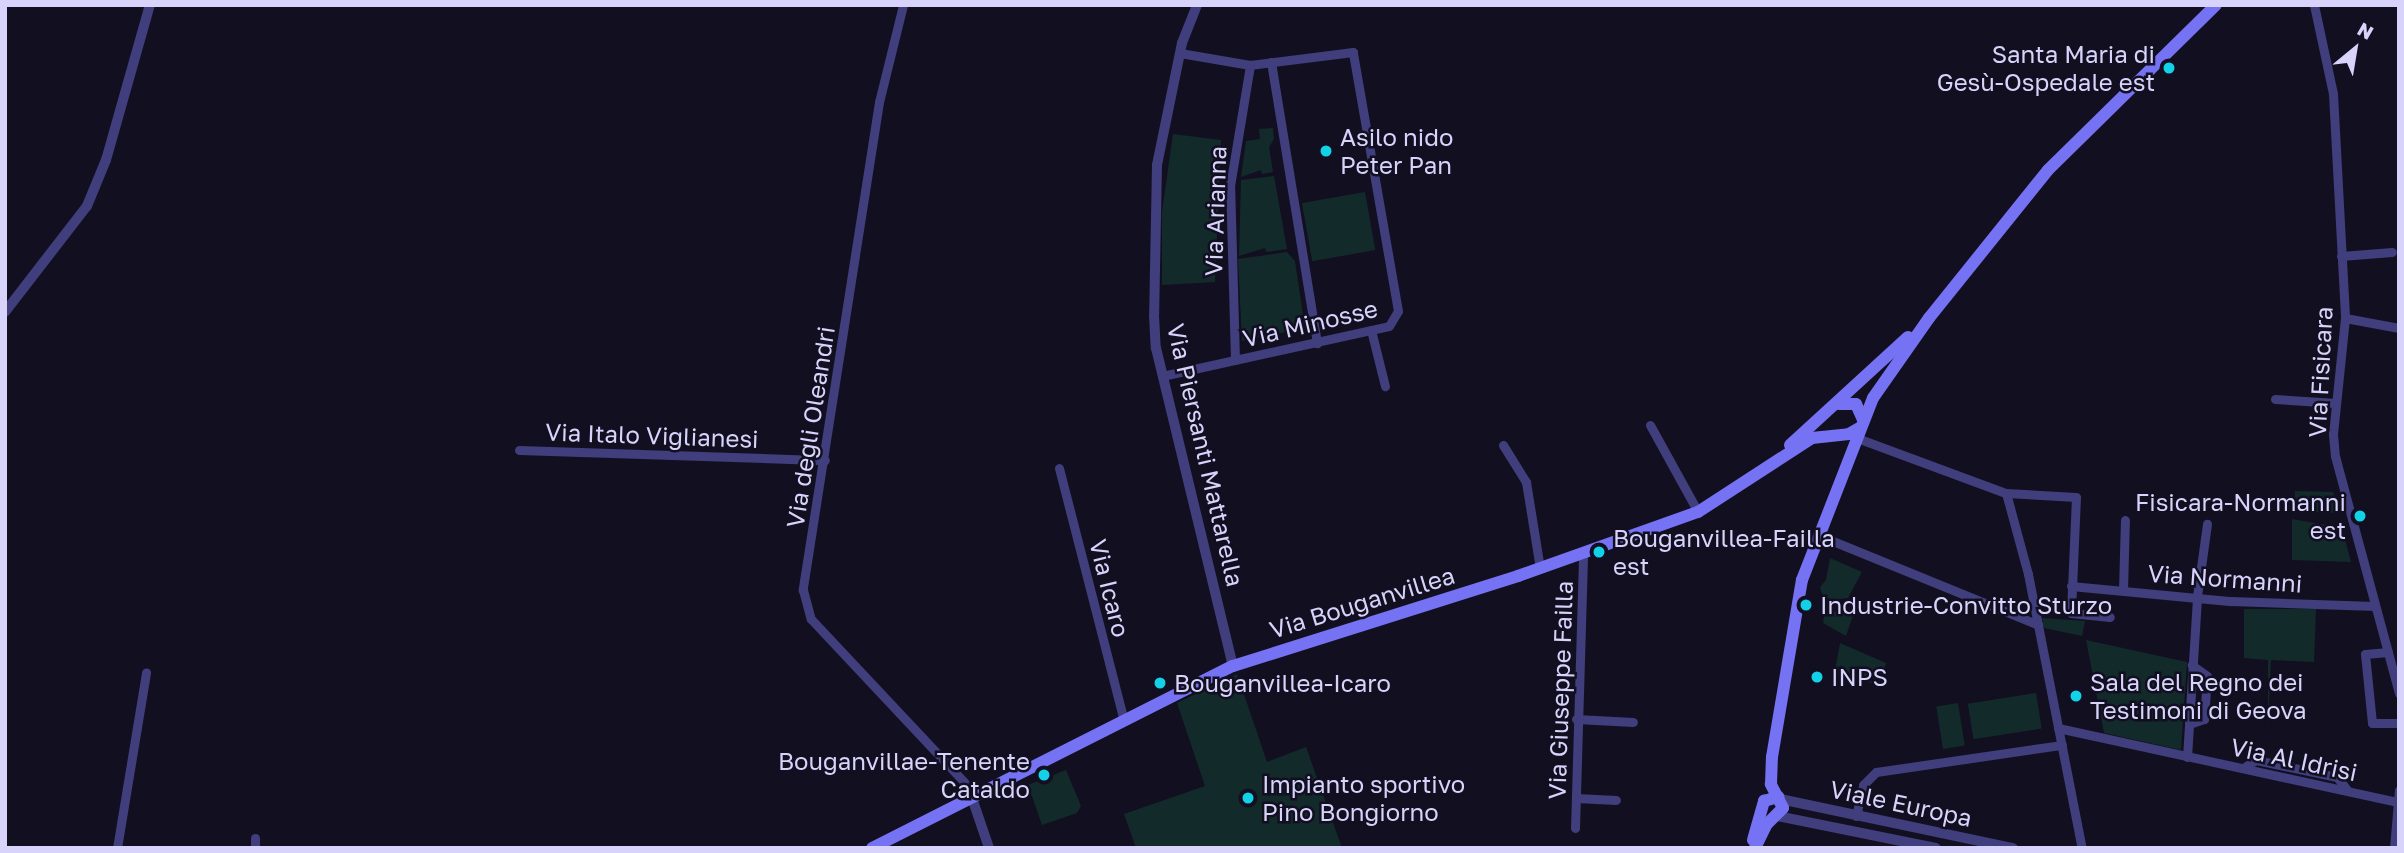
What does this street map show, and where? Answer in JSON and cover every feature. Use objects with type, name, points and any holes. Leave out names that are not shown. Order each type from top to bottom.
[{"type":"main road","points":[[1754,848],[1762,831],[1783,808],[1771,784],[1772,757],[1802,580],[1837,486],[1879,389],[1929,318],[2048,170],[2199,11],[2216,5]]},
{"type":"main road","points":[[1771,464],[1929,318]]},
{"type":"main road","points":[[1836,406],[1856,404],[1861,428]]},
{"type":"main road","points":[[1836,406],[1838,432],[1845,450],[1837,486]]},
{"type":"main road","points":[[1771,464],[1812,438],[1838,432],[1853,433],[1861,428]]},
{"type":"main road","name":"Via Bouganvillea","points":[[872,848],[1123,718],[1233,666],[1540,568],[1698,512],[1771,464]]},
{"type":"main road","points":[[1772,757],[1763,785],[1763,802],[1765,813],[1776,816]]},
{"type":"main road","points":[[1763,802],[1779,798]]},
{"type":"main road","points":[[1754,848],[1763,802]]},
{"type":"street","points":[[5,312],[71,232],[91,197],[150,5]]},
{"type":"street","name":"Via degli Oleandri","points":[[903,5],[880,102],[803,590],[809,616],[964,782],[971,795]]},
{"type":"street","name":"Via Piersanti Mattarella","points":[[1196,5],[1166,114],[1153,207],[1154,315],[1162,376],[1233,666]]},
{"type":"street","name":"Via Fisicara","points":[[2314,5],[2333,94],[2345,318],[2336,403],[2335,456],[2399,694]]},
{"type":"street","name":"Via Minosse","points":[[1162,376],[1390,326],[1398,311],[1356,55],[1346,50],[1250,65],[1181,54]]},
{"type":"street","points":[[1271,62],[1317,343]]},
{"type":"street","name":"Via Arianna","points":[[1235,360],[1230,187],[1250,65]]},
{"type":"street","points":[[2341,256],[2392,252]]},
{"type":"street","points":[[2345,318],[2399,328]]},
{"type":"street","points":[[1371,330],[1385,386]]},
{"type":"street","points":[[2275,399],[2336,403]]},
{"type":"street","points":[[1650,425],[1698,512]]},
{"type":"street","points":[[1861,428],[2006,493],[2077,497],[2071,613],[2110,617]]},
{"type":"street","points":[[1503,445],[1526,482],[1540,568]]},
{"type":"street","name":"Via Italo Viglianesi","points":[[519,450],[825,460]]},
{"type":"street","name":"Via Icaro","points":[[1059,468],[1123,718]]},
{"type":"street","points":[[2006,493],[2038,625],[2082,848]]},
{"type":"street","points":[[2123,590],[2125,520]]},
{"type":"street","points":[[2187,757],[2197,597],[2207,524]]},
{"type":"street","points":[[1818,535],[2038,625]]},
{"type":"street","name":"Via Giuseppe Failla","points":[[1575,828],[1576,719],[1583,553]]},
{"type":"street","name":"Via Normanni","points":[[2071,586],[2197,597],[2375,606]]},
{"type":"street","points":[[2388,652],[2365,654],[2372,723],[2399,723]]},
{"type":"street","points":[[2189,724],[2204,719],[2207,676],[2192,665]]},
{"type":"street","points":[[117,848],[146,672]]},
{"type":"street","points":[[1576,719],[1633,722]]},
{"type":"street","name":"Via Al Idrisi","points":[[2058,729],[2398,802]]},
{"type":"street","points":[[1856,816],[1863,785],[1876,772],[2062,745]]},
{"type":"street","points":[[2393,846],[2399,790]]},
{"type":"street","points":[[971,795],[989,848]]},
{"type":"street","points":[[1576,798],[1616,800]]},
{"type":"street","name":"Viale Europa","points":[[1779,798],[2013,848]]},
{"type":"street","name":"Viale Europa","points":[[1776,816],[1936,848]]},
{"type":"green space","points":[[1273,128],[1274,139],[1269,147],[1273,172],[1262,174],[1261,170],[1241,177],[1246,141],[1260,139],[1259,129]]},
{"type":"green space","points":[[1173,134],[1221,140],[1215,282],[1162,285],[1162,212]]},
{"type":"green space","points":[[1274,176],[1287,249],[1266,252],[1265,248],[1239,256],[1241,180]]},
{"type":"green space","points":[[1365,192],[1375,250],[1312,261],[1302,203]]},
{"type":"green space","points":[[1287,252],[1295,261],[1305,328],[1242,341],[1238,259]]},
{"type":"green space","points":[[2295,491],[2333,492],[2339,513],[2295,512]]},
{"type":"green space","points":[[2292,519],[2342,528],[2351,562],[2292,560]]},
{"type":"green space","points":[[1830,558],[1862,572],[1848,598],[1830,600],[1822,594],[1820,587],[1826,580]]},
{"type":"green space","points":[[1825,609],[1853,615],[1846,636],[1823,623]]},
{"type":"green space","points":[[2244,609],[2316,609],[2314,662],[2271,660],[2268,727],[2268,660],[2244,658]]},
{"type":"green space","points":[[2042,618],[2085,621],[2082,636],[2044,628]]},
{"type":"green space","points":[[2086,640],[2187,662],[2181,750],[2104,733]]},
{"type":"green space","points":[[1840,643],[1886,663],[1879,684],[1834,676]]},
{"type":"green space","name":"Impianto sportivo Pino Bongiorno","points":[[1237,674],[1267,762],[1306,747],[1342,848],[1136,848],[1124,814],[1205,786],[1177,703]]},
{"type":"green space","points":[[2036,693],[2042,729],[1973,739],[1968,704]]},
{"type":"green space","points":[[1958,703],[1965,745],[1943,749],[1936,706]]},
{"type":"green space","points":[[1066,770],[1081,806],[1077,813],[1042,825],[1028,785]]},
{"type":"place","name":"Santa Maria di Gesù-Ospedale est","points":[[2169,68]]},
{"type":"place","name":"Asilo nido Peter Pan","points":[[1326,151]]},
{"type":"place","name":"Fisicara-Normanni est","points":[[2360,516]]},
{"type":"place","name":"Bouganvillea-Failla est","points":[[1599,552]]},
{"type":"place","name":"Industrie-Convitto Sturzo","points":[[1806,605]]},
{"type":"place","name":"INPS","points":[[1817,677]]},
{"type":"place","name":"Bouganvillea-Icaro","points":[[1160,683]]},
{"type":"place","name":"Sala del Regno dei Testimoni di Geova","points":[[2076,696]]},
{"type":"place","name":"Bouganvillae-Tenente Cataldo","points":[[1044,775]]},
{"type":"place","name":"Impianto sportivo Pino Bongiorno","points":[[1248,798]]}]
